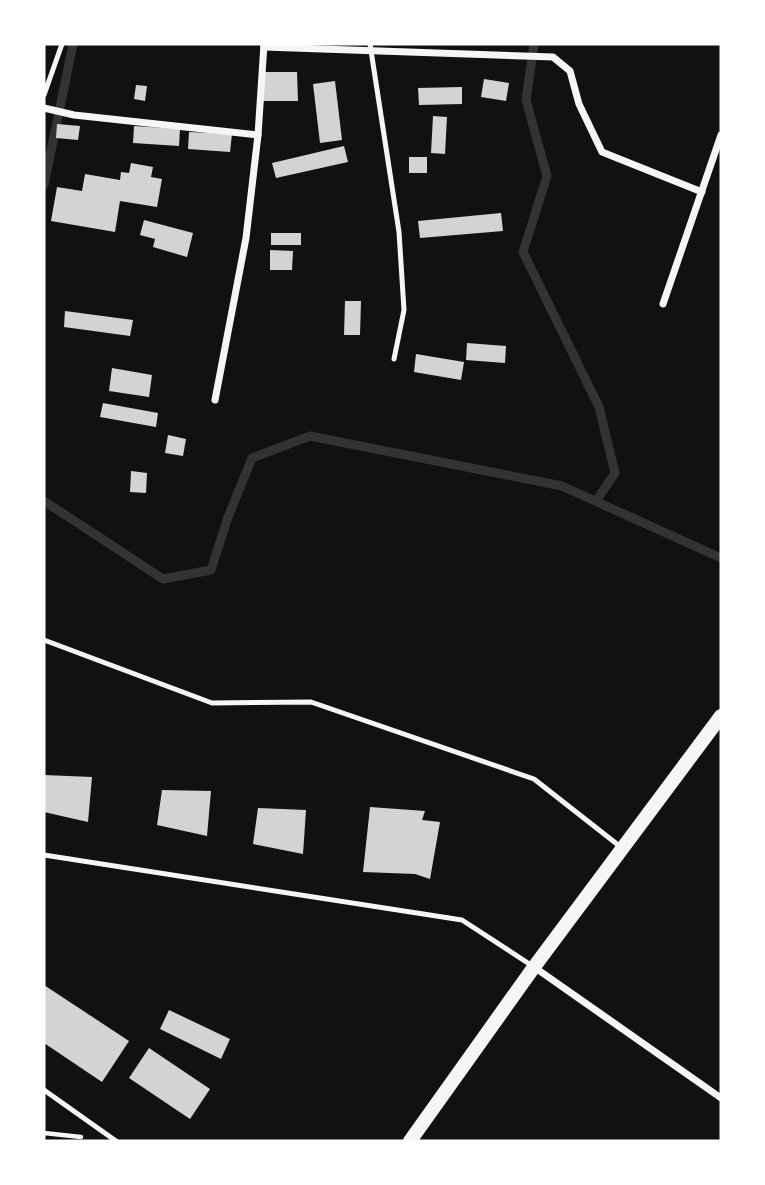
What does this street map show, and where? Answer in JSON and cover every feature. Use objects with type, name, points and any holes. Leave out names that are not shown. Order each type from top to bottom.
[{"type":"main road","points":[[410,1141],[534,967],[721,716]]},
{"type":"street","points":[[215,400],[246,238],[258,135],[264,45],[370,47],[553,57],[570,71],[579,104],[602,152],[702,192]]},
{"type":"street","points":[[47,110],[258,135]]},
{"type":"street","points":[[663,304],[721,135]]},
{"type":"street","points":[[534,967],[721,1098]]},
{"type":"lane","points":[[44,95],[62,44]]},
{"type":"lane","points":[[370,47],[399,232],[404,310],[394,359]]},
{"type":"lane","points":[[44,640],[212,703],[311,702],[534,779],[622,848]]},
{"type":"lane","points":[[44,855],[462,920],[534,967]]},
{"type":"lane","points":[[44,1090],[116,1141]]},
{"type":"building","points":[[262,72],[297,72],[298,101],[263,101]]},
{"type":"building","points":[[484,79],[509,83],[506,101],[481,97]]},
{"type":"building","points":[[335,81],[342,140],[320,143],[313,84]]},
{"type":"building","points":[[136,85],[147,86],[145,101],[134,99]]},
{"type":"building","points":[[462,87],[462,104],[419,105],[418,88]]},
{"type":"building","points":[[433,116],[447,117],[445,154],[431,153]]},
{"type":"building","points":[[57,124],[80,126],[78,140],[56,138]]},
{"type":"building","points":[[134,126],[180,129],[179,146],[133,143]]},
{"type":"building","points":[[189,132],[232,134],[230,152],[188,149]]},
{"type":"building","points":[[344,146],[348,162],[276,178],[272,163]]},
{"type":"building","points":[[409,157],[427,157],[427,173],[409,173]]},
{"type":"building","points":[[131,163],[153,167],[151,177],[162,179],[157,207],[120,201],[115,232],[51,221],[57,187],[82,191],[85,174],[120,180],[121,172],[129,173]]},
{"type":"building","points":[[501,213],[503,231],[420,238],[418,221]]},
{"type":"building","points":[[144,220],[193,233],[187,257],[153,247],[155,239],[140,235]]},
{"type":"building","points":[[271,233],[301,233],[301,245],[271,245]]},
{"type":"building","points":[[270,250],[293,251],[292,270],[270,270]]},
{"type":"building","points":[[345,301],[361,301],[360,335],[344,335]]},
{"type":"building","points":[[65,311],[133,320],[130,336],[64,327]]},
{"type":"building","points":[[467,343],[506,346],[505,363],[466,360]]},
{"type":"building","points":[[416,354],[464,362],[461,380],[414,372]]},
{"type":"building","points":[[112,368],[152,375],[149,397],[109,391]]},
{"type":"building","points":[[103,403],[158,413],[156,427],[100,417]]},
{"type":"building","points":[[168,435],[186,439],[183,456],[165,453]]},
{"type":"building","points":[[131,471],[147,473],[146,493],[130,492]]},
{"type":"building","points":[[44,775],[92,777],[88,822],[44,812]]},
{"type":"building","points":[[162,790],[211,791],[207,836],[157,825]]},
{"type":"building","points":[[370,807],[425,811],[422,820],[440,822],[430,879],[415,874],[363,872]]},
{"type":"building","points":[[258,808],[306,810],[303,854],[253,844]]},
{"type":"building","points":[[44,985],[129,1041],[102,1082],[44,1043]]},
{"type":"building","points":[[169,1010],[230,1039],[221,1059],[160,1029]]},
{"type":"building","points":[[149,1048],[210,1089],[190,1119],[129,1078]]},
{"type":"waterway","points":[[44,185],[73,44]]},
{"type":"waterway","points":[[534,44],[526,100],[547,176],[523,252],[599,407],[615,473],[596,501]]},
{"type":"waterway","points":[[44,501],[163,579],[211,570],[227,520],[252,458],[310,436],[562,486],[721,558]]}]
